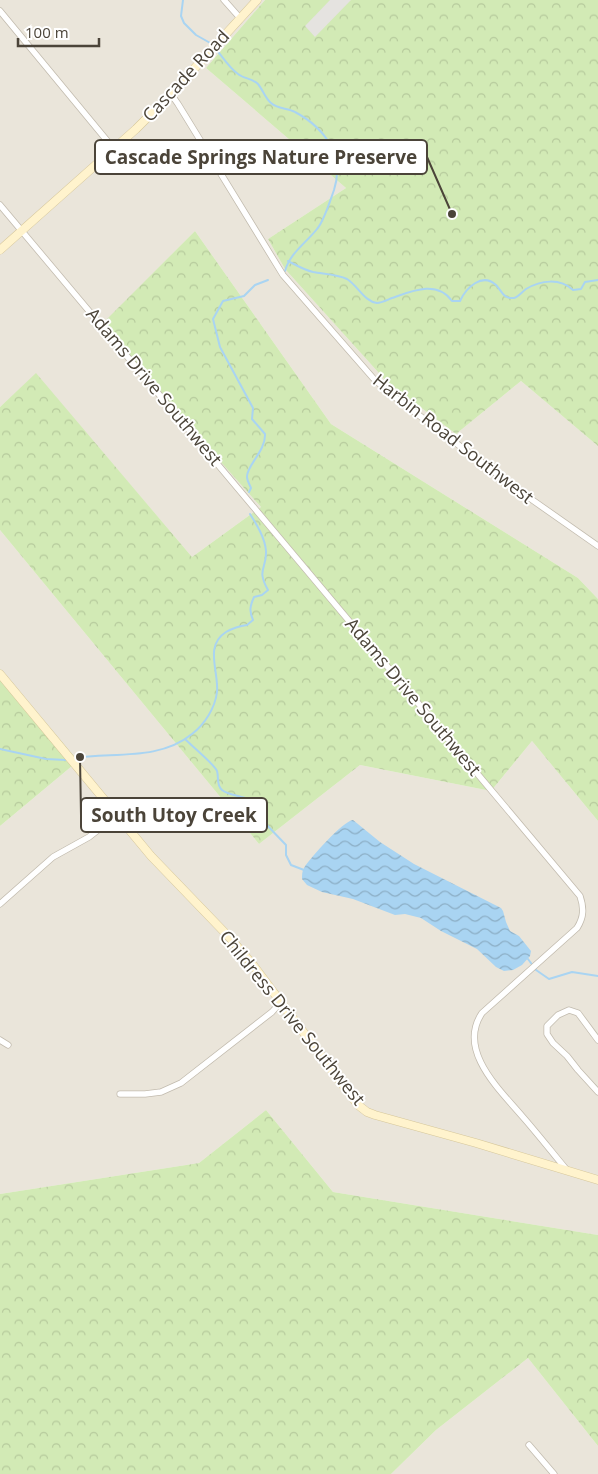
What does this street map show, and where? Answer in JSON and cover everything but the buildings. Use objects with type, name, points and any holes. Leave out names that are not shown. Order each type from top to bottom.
[{"type":"street","points":[[224,0],[240,18]]},
{"type":"street","name":"Cascade Road","points":[[0,250],[114,149],[171,94],[257,0]]},
{"type":"street","points":[[0,11],[114,149]]},
{"type":"street","name":"Harbin Road Southwest","points":[[171,94],[282,276],[373,378],[392,396],[507,482],[598,546]]},
{"type":"street","name":"Adams Drive Southwest","points":[[0,205],[580,896],[583,912],[582,920],[577,928],[482,1013],[477,1021],[474,1032],[478,1055],[488,1076],[566,1169]]},
{"type":"street","name":"Childress Drive Southwest","points":[[0,674],[151,856],[230,938],[281,1002],[358,1105],[367,1112],[566,1169],[598,1180]]},
{"type":"street","points":[[0,904],[54,857],[89,837],[117,815]]},
{"type":"street","points":[[120,1094],[161,1092],[181,1083],[272,1012],[281,1002]]},
{"type":"street","points":[[598,1040],[578,1013],[569,1010],[558,1015],[547,1026],[546,1034],[598,1092]]},
{"type":"street","points":[[0,1040],[8,1045]]},
{"type":"street","points":[[529,1445],[554,1474]]},
{"type":"shaded area","points":[[0,0],[265,0],[206,68],[346,188],[268,239],[285,269],[387,382],[456,434],[521,381],[598,446],[598,599],[578,578],[331,424],[195,231],[101,326],[261,507],[192,557],[36,374],[0,407]]},
{"type":"shaded area","points":[[330,0],[351,0],[315,37],[305,26]]},
{"type":"shaded area","points":[[0,530],[259,844],[360,765],[491,791],[532,741],[598,821],[598,1235],[333,1192],[266,1110],[199,1163],[0,1194],[0,826],[78,761],[0,669]]},
{"type":"shaded area","points":[[528,1358],[598,1446],[598,1474],[391,1474],[436,1430]]},
{"type":"green space","points":[[265,0],[598,0],[598,446],[521,381],[456,434],[387,382],[285,269],[268,239],[346,188],[206,68]]},
{"type":"green space","points":[[195,231],[331,424],[578,578],[598,599],[598,821],[532,741],[491,791],[360,765],[259,844],[0,530],[0,407],[36,373],[192,557],[261,507],[100,326]]},
{"type":"green space","points":[[0,669],[78,761],[0,826]]},
{"type":"green space","points":[[266,1110],[333,1192],[598,1235],[598,1446],[528,1358],[436,1430],[391,1474],[0,1474],[0,1194],[199,1163]]},
{"type":"water","points":[[353,820],[380,842],[414,864],[501,908],[510,931],[519,936],[531,951],[530,956],[522,965],[513,970],[504,971],[496,967],[477,949],[441,931],[421,918],[405,914],[395,915],[353,899],[322,892],[307,885],[302,876],[303,869],[307,863],[335,833]]},
{"type":"waterway","points":[[183,0],[181,16],[184,23],[196,35],[212,44]]},
{"type":"waterway","points":[[215,48],[240,76],[258,84],[273,105],[295,112],[315,126],[330,144],[334,155],[337,166],[337,178],[324,216],[317,229],[291,259],[285,271]]},
{"type":"waterway","points":[[288,261],[310,271],[343,277],[351,282],[365,297],[377,303],[424,289],[439,291],[452,301],[460,301],[470,287],[475,283],[485,280],[491,281],[505,296],[510,298],[514,298],[526,289],[544,282],[556,282],[573,290],[581,289],[585,282],[598,280]]},
{"type":"waterway","points":[[249,492],[251,488],[247,478],[248,473],[262,446],[265,434],[252,419],[253,408],[220,347],[213,319],[223,301],[244,296],[255,285],[268,280]]},
{"type":"waterway","points":[[74,758],[135,754],[165,748],[179,743],[197,730],[205,721],[212,710],[217,692],[214,659],[216,644],[219,638],[226,632],[236,627],[247,625],[253,620],[250,608],[254,597],[262,595],[268,590],[262,573],[266,557],[264,541],[250,514]]},
{"type":"waterway","points":[[186,740],[215,768],[220,788],[227,793],[245,798],[249,812],[261,819],[286,845],[286,855],[291,865],[304,870]]},
{"type":"waterway","points":[[0,749],[46,759],[66,760]]},
{"type":"waterway","points":[[528,959],[536,970],[549,979],[572,972],[598,976]]},
{"type":"place","name":"Cascade Springs Nature Preserve","points":[[452,214]]},
{"type":"place","name":"South Utoy Creek","points":[[80,757]]}]
